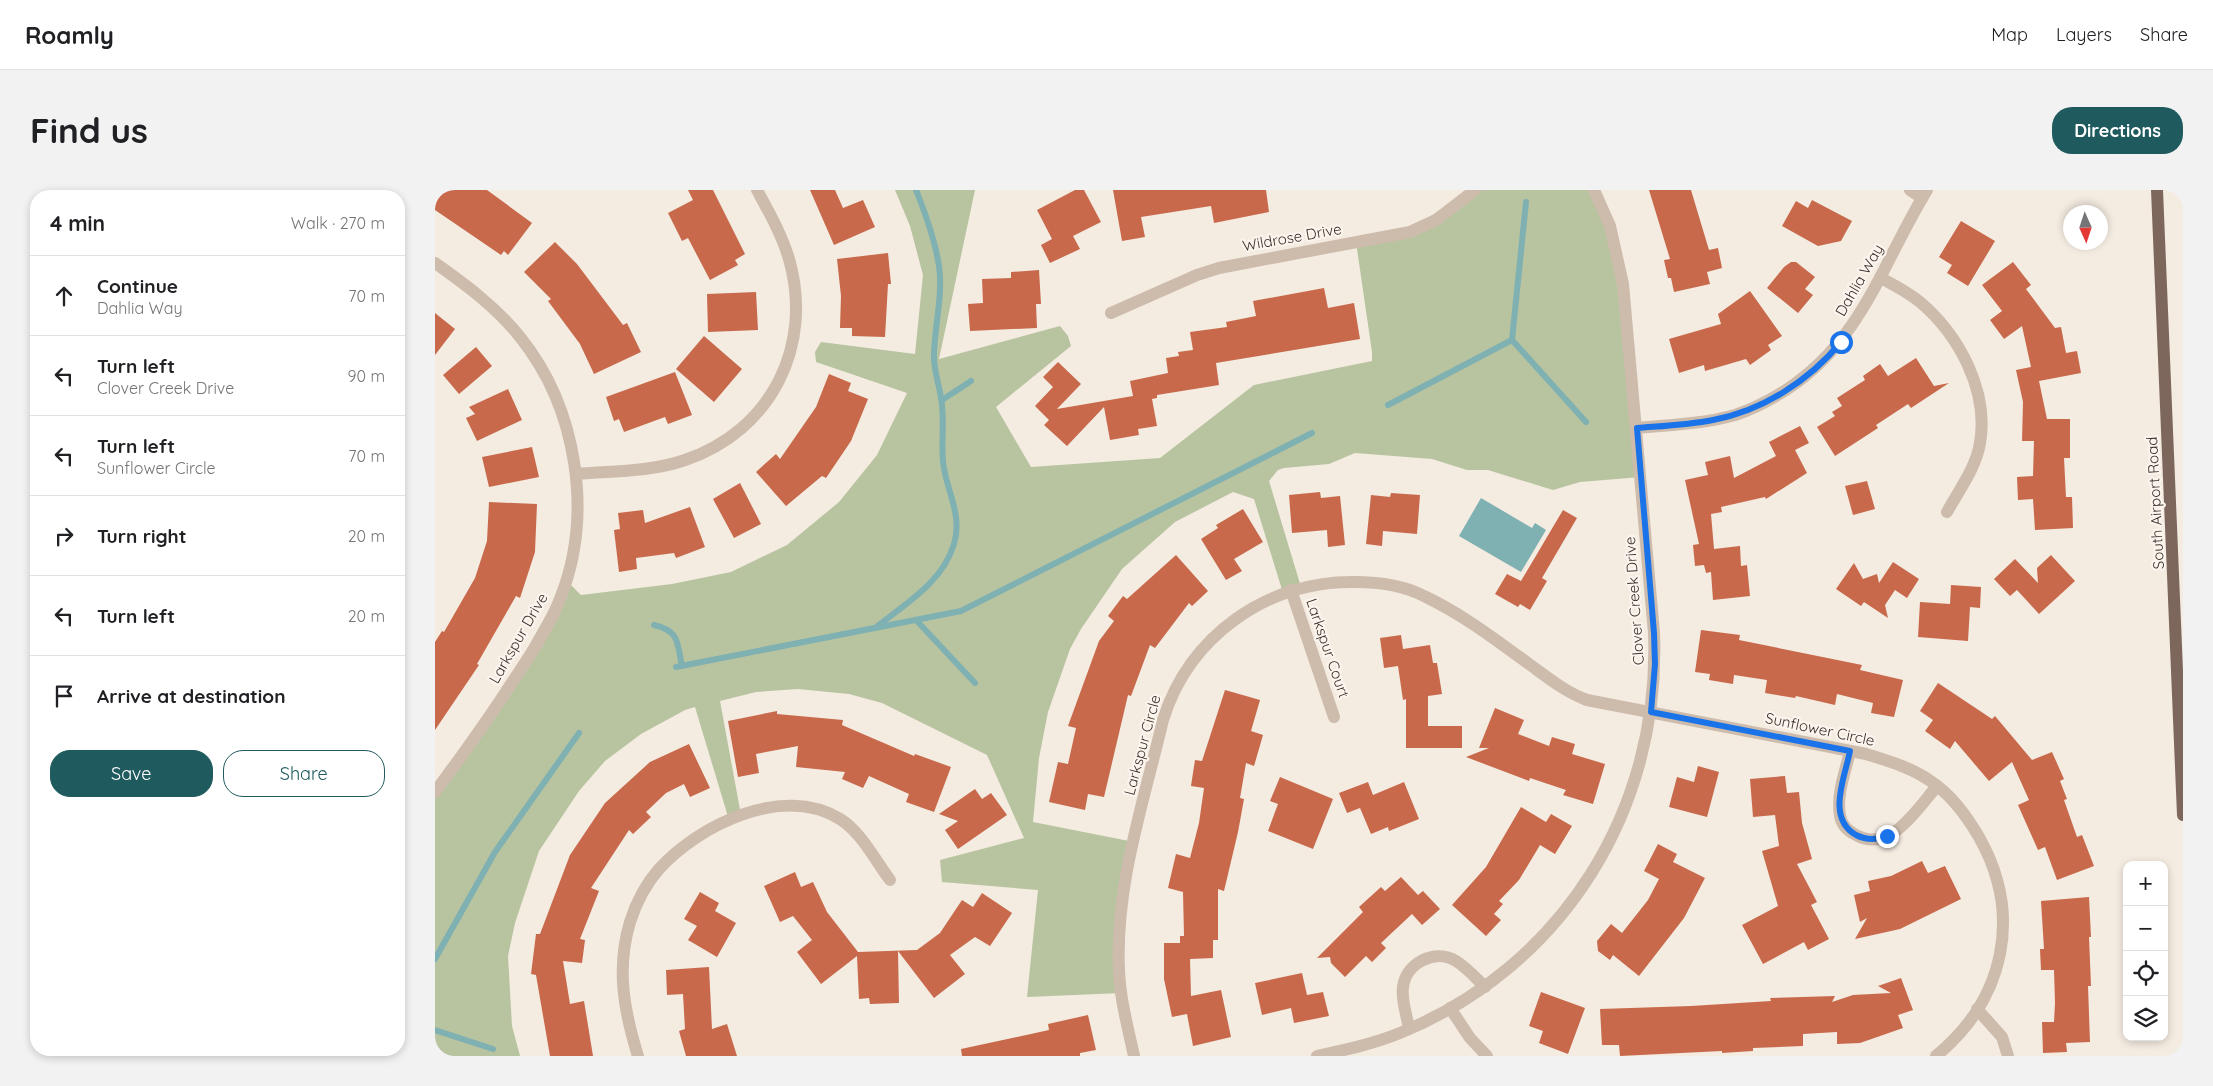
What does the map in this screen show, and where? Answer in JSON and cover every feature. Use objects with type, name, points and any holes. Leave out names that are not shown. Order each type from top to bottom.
[{"type":"main road","name":"South Airport Road","points":[[2157,190],[2179,582],[2183,815]]},
{"type":"street","points":[[576,474],[660,466],[703,453],[723,441],[766,404],[785,371],[792,346],[795,289],[785,248],[757,190]]},
{"type":"street","name":"Wildrose Drive","points":[[1111,313],[1197,275],[1219,268],[1410,232],[1436,220],[1475,190]]},
{"type":"street","name":"Clover Creek Drive","points":[[1317,1056],[1365,1045],[1409,1029],[1485,987],[1519,960],[1549,928],[1579,891],[1601,859],[1630,797],[1643,752],[1651,712],[1655,664],[1654,633],[1637,428],[1620,266],[1610,226],[1594,190]]},
{"type":"street","points":[[1910,190],[1925,194]]},
{"type":"street","name":"Dahlia Way","points":[[1637,428],[1691,423],[1728,417],[1776,396],[1807,375],[1836,348],[1881,278],[1925,194]]},
{"type":"street","name":"Larkspur Drive","points":[[435,263],[487,302],[533,355],[560,408],[576,474],[577,504],[575,536],[567,580],[557,607],[524,664],[435,792]]},
{"type":"street","points":[[1881,278],[1915,298],[1941,324],[1964,360],[1976,385],[1981,412],[1980,443],[1973,465],[1947,512]]},
{"type":"street","name":"Larkspur Circle","points":[[1135,1056],[1120,988],[1120,915],[1128,868],[1167,708],[1187,669],[1230,623],[1255,605],[1291,590],[1342,582],[1375,583],[1409,590],[1434,600],[1471,622],[1573,694],[1591,701],[1651,712]]},
{"type":"street","name":"Larkspur Court","points":[[1291,590],[1334,717]]},
{"type":"street","name":"Sunflower Circle","points":[[1651,712],[1850,751],[1908,768],[1937,786],[1955,803],[1975,830],[1989,857],[2001,895],[2003,928],[2001,956],[1993,980],[1977,1009],[1957,1035],[1936,1056]]},
{"type":"street","points":[[1850,751],[1839,815],[1847,828],[1861,837],[1876,839],[1893,833],[1904,824],[1937,786]]},
{"type":"street","points":[[638,1056],[622,994],[623,958],[630,923],[644,890],[651,879],[669,860],[699,836],[729,820],[751,812],[779,807],[811,808],[831,814],[849,826],[890,880]]},
{"type":"street","points":[[1409,1029],[1403,985],[1409,971],[1422,960],[1431,956],[1451,958],[1485,987]]},
{"type":"street","points":[[1450,1008],[1470,1038],[1487,1056]]},
{"type":"street","points":[[1977,1009],[2002,1037],[2008,1056]]},
{"type":"green space","points":[[895,190],[975,190],[939,359],[1060,326],[1068,336],[1071,346],[996,407],[1031,467],[1160,458],[1254,385],[1372,361],[1356,242],[1400,234],[1475,190],[1594,190],[1610,226],[1641,477],[1580,482],[1553,490],[1488,470],[1467,470],[1432,459],[1355,453],[1329,464],[1284,468],[1278,470],[1269,481],[1301,587],[1283,593],[1254,499],[1233,492],[1175,522],[1122,569],[1081,629],[1070,649],[1048,712],[1039,758],[1033,822],[1134,842],[1121,905],[1121,993],[1027,997],[1038,890],[942,882],[940,860],[1024,838],[987,755],[882,703],[849,694],[798,689],[756,692],[720,701],[741,815],[729,820],[695,707],[685,710],[641,734],[605,761],[579,791],[539,851],[515,923],[508,956],[512,1026],[520,1056],[435,1056],[435,792],[488,718],[566,580],[581,595],[672,584],[731,572],[787,545],[839,502],[877,455],[907,393],[816,362],[815,352],[821,342],[915,354],[923,275],[910,226]]},
{"type":"water","points":[[1481,498],[1532,528],[1535,523],[1546,530],[1521,572],[1459,536]]},
{"type":"building","points":[[435,190],[487,190],[532,223],[508,255],[504,251],[501,255],[435,210]]},
{"type":"building","points":[[688,190],[713,190],[745,254],[735,260],[738,265],[710,280],[688,238],[682,241],[668,213],[693,200]]},
{"type":"building","points":[[810,190],[835,190],[843,208],[863,200],[875,227],[834,245]]},
{"type":"building","points":[[1075,190],[1084,190],[1101,222],[1073,236],[1080,249],[1050,263],[1041,245],[1052,239],[1037,210]]},
{"type":"building","points":[[1113,190],[1266,190],[1269,212],[1214,223],[1211,206],[1141,217],[1145,237],[1122,241]]},
{"type":"building","points":[[1649,190],[1691,190],[1709,250],[1718,248],[1722,268],[1707,272],[1710,284],[1674,292],[1671,278],[1668,278],[1664,260],[1670,259]]},
{"type":"building","points":[[1812,200],[1852,221],[1841,241],[1818,246],[1782,226],[1796,201],[1808,208]]},
{"type":"building","points":[[1961,221],[1995,241],[1968,286],[1947,273],[1952,265],[1939,257]]},
{"type":"building","points":[[555,242],[577,264],[623,325],[627,323],[641,352],[594,374],[580,344],[548,301],[551,299],[524,272]]},
{"type":"building","points":[[888,253],[891,284],[888,284],[885,337],[852,336],[852,328],[840,328],[841,296],[837,259]]},
{"type":"building","points":[[1791,262],[1796,262],[1815,277],[1805,289],[1813,295],[1798,313],[1767,288],[1784,267]]},
{"type":"building","points":[[2013,262],[2031,285],[2026,289],[2055,328],[2061,327],[2066,353],[2077,351],[2081,373],[2039,381],[2047,419],[2070,419],[2070,458],[2064,458],[2066,497],[2072,497],[2073,528],[2035,530],[2033,499],[2018,500],[2017,477],[2033,476],[2034,441],[2022,441],[2023,402],[2016,370],[2031,367],[2022,326],[2004,339],[1990,320],[2002,311],[1982,285]]},
{"type":"building","points":[[1039,270],[1041,304],[1036,304],[1037,328],[970,331],[968,304],[983,303],[982,279],[1011,278],[1011,272]]},
{"type":"building","points":[[1324,288],[1328,308],[1354,303],[1360,339],[1216,363],[1219,385],[1157,395],[1157,398],[1152,399],[1157,426],[1138,429],[1139,435],[1110,440],[1104,407],[1067,446],[1044,425],[1049,420],[1035,406],[1053,387],[1043,377],[1058,362],[1081,384],[1057,409],[1133,396],[1130,381],[1168,373],[1166,358],[1179,356],[1178,352],[1193,350],[1190,332],[1227,327],[1226,322],[1256,316],[1253,301]]},
{"type":"building","points":[[1750,291],[1782,336],[1768,345],[1771,350],[1750,365],[1746,359],[1705,371],[1704,365],[1679,373],[1669,339],[1721,324],[1718,314]]},
{"type":"building","points":[[756,292],[758,330],[708,332],[707,294]]},
{"type":"building","points":[[435,313],[455,329],[435,355]]},
{"type":"building","points":[[704,336],[742,369],[714,402],[676,369]]},
{"type":"building","points":[[476,347],[492,366],[459,394],[443,375]]},
{"type":"building","points":[[1916,358],[1934,386],[1949,383],[1911,408],[1908,404],[1876,425],[1878,428],[1835,456],[1817,427],[1835,416],[1832,412],[1842,406],[1837,398],[1865,380],[1863,376],[1880,364],[1888,376]]},
{"type":"building","points":[[675,372],[692,415],[668,424],[665,417],[624,432],[619,419],[614,421],[606,397]]},
{"type":"building","points":[[829,374],[851,383],[848,391],[868,399],[851,441],[826,478],[822,476],[786,506],[756,472],[776,454],[780,459],[816,407]]},
{"type":"building","points":[[508,389],[522,420],[477,441],[466,418],[475,414],[469,407]]},
{"type":"building","points":[[1800,426],[1809,443],[1795,450],[1807,473],[1766,499],[1765,497],[1721,507],[1722,512],[1711,514],[1714,549],[1740,546],[1741,566],[1747,565],[1750,596],[1713,600],[1711,572],[1706,573],[1704,565],[1695,566],[1693,545],[1699,544],[1685,480],[1708,475],[1705,462],[1730,456],[1734,478],[1776,456],[1769,442]]},
{"type":"building","points":[[532,447],[539,477],[489,487],[482,457]]},
{"type":"building","points":[[1867,481],[1875,509],[1853,515],[1845,486]]},
{"type":"building","points":[[740,483],[761,524],[734,538],[713,499]]},
{"type":"building","points":[[1320,492],[1321,498],[1340,496],[1345,545],[1328,547],[1327,530],[1292,533],[1289,495]]},
{"type":"building","points":[[1391,493],[1420,495],[1417,534],[1383,531],[1382,546],[1366,544],[1371,495],[1390,497]]},
{"type":"building","points":[[489,502],[537,504],[535,552],[520,598],[516,596],[477,664],[479,665],[435,730],[435,642],[442,631],[444,632],[475,578],[487,541]]},
{"type":"building","points":[[690,507],[705,547],[676,558],[674,553],[636,558],[637,569],[619,572],[614,530],[620,529],[618,513],[643,510],[645,523]]},
{"type":"building","points":[[1243,509],[1263,542],[1234,559],[1242,571],[1226,580],[1201,539],[1218,528],[1216,525]]},
{"type":"building","points":[[1563,510],[1577,518],[1542,578],[1547,581],[1530,610],[1520,604],[1518,607],[1495,594],[1507,574],[1521,581]]},
{"type":"building","points":[[1176,555],[1208,591],[1192,606],[1189,603],[1155,648],[1150,645],[1131,696],[1128,695],[1104,797],[1088,794],[1085,810],[1049,802],[1058,762],[1068,764],[1076,728],[1068,726],[1099,641],[1114,621],[1108,616],[1123,596],[1127,599]]},
{"type":"building","points":[[2051,555],[2075,581],[2039,614],[2017,590],[2010,596],[1994,579],[2015,559],[2038,583],[2037,568]]},
{"type":"building","points":[[1893,562],[1919,579],[1907,598],[1895,590],[1885,605],[1888,618],[1864,602],[1861,606],[1836,589],[1854,563],[1863,579],[1877,574],[1879,583]]},
{"type":"building","points":[[1951,585],[1981,587],[1980,608],[1970,607],[1968,641],[1918,637],[1920,602],[1950,604]]},
{"type":"building","points":[[1701,630],[1740,635],[1739,640],[1862,665],[1860,670],[1903,680],[1894,717],[1871,713],[1873,703],[1837,694],[1835,705],[1796,696],[1795,698],[1765,693],[1767,680],[1734,675],[1733,684],[1709,680],[1710,674],[1695,672]]},
{"type":"building","points":[[1401,635],[1403,649],[1430,645],[1433,663],[1437,663],[1442,694],[1428,696],[1428,726],[1462,726],[1462,748],[1406,748],[1406,699],[1403,700],[1398,666],[1384,668],[1380,638]]},
{"type":"building","points":[[1938,683],[1992,719],[1995,716],[2032,760],[2052,752],[2064,779],[2060,781],[2067,799],[2064,800],[2077,837],[2082,835],[2094,866],[2057,880],[2045,847],[2038,850],[2018,805],[2029,800],[2012,762],[1989,781],[1955,741],[1950,749],[1925,731],[1933,720],[1920,711]]},
{"type":"building","points":[[1225,690],[1260,700],[1251,731],[1263,735],[1254,766],[1246,763],[1240,798],[1244,799],[1238,832],[1224,891],[1218,889],[1218,940],[1213,940],[1213,958],[1190,959],[1191,996],[1221,990],[1231,1037],[1193,1046],[1187,1014],[1172,1017],[1164,979],[1164,943],[1180,943],[1180,936],[1184,936],[1183,892],[1168,888],[1176,854],[1190,858],[1199,823],[1204,788],[1191,786],[1195,760],[1202,761]]},
{"type":"building","points":[[1495,708],[1524,720],[1518,734],[1549,746],[1552,737],[1575,744],[1572,754],[1605,764],[1593,804],[1563,795],[1566,790],[1530,778],[1529,781],[1466,757],[1489,748],[1479,748]]},
{"type":"building","points":[[777,711],[777,714],[843,720],[842,725],[914,756],[915,754],[951,767],[934,812],[906,802],[909,794],[869,776],[863,788],[842,779],[845,772],[796,767],[798,746],[756,754],[759,773],[738,777],[728,721]]},
{"type":"building","points":[[689,744],[710,788],[690,797],[684,784],[666,793],[646,812],[651,817],[633,834],[629,830],[591,888],[599,891],[580,939],[585,940],[582,963],[563,961],[570,1004],[584,1001],[593,1056],[550,1056],[536,975],[531,974],[536,934],[540,934],[570,855],[605,803],[650,762]]},
{"type":"building","points":[[1698,766],[1719,772],[1707,817],[1669,807],[1677,777],[1694,782]]},
{"type":"building","points":[[1785,776],[1787,793],[1799,792],[1802,823],[1812,859],[1797,864],[1817,902],[1811,905],[1829,939],[1808,950],[1804,942],[1763,964],[1742,925],[1778,906],[1762,851],[1779,846],[1775,815],[1753,817],[1750,779]]},
{"type":"building","points":[[1280,777],[1333,799],[1313,849],[1268,831],[1278,804],[1270,801]]},
{"type":"building","points":[[1368,782],[1373,795],[1404,782],[1419,819],[1389,831],[1388,827],[1371,834],[1360,808],[1347,813],[1339,793]]},
{"type":"building","points":[[975,789],[982,799],[991,793],[1007,815],[958,849],[945,830],[958,821],[939,814]]},
{"type":"building","points":[[1521,807],[1546,822],[1551,814],[1572,826],[1555,854],[1540,845],[1519,880],[1499,901],[1503,904],[1494,914],[1501,920],[1486,936],[1452,905],[1486,867]]},
{"type":"building","points":[[1658,844],[1677,854],[1673,862],[1705,878],[1684,918],[1639,976],[1613,955],[1610,960],[1598,951],[1597,941],[1611,924],[1622,933],[1648,900],[1659,879],[1644,871]]},
{"type":"building","points":[[1922,861],[1928,873],[1945,866],[1961,899],[1900,929],[1855,939],[1867,918],[1860,922],[1854,895],[1870,891],[1868,881],[1891,876]]},
{"type":"building","points":[[795,872],[801,887],[813,882],[827,912],[858,952],[917,950],[940,933],[962,900],[973,907],[982,893],[1012,913],[990,946],[975,937],[950,955],[965,974],[934,998],[898,951],[899,1003],[870,1004],[869,998],[859,999],[857,956],[821,984],[797,952],[812,940],[793,916],[780,922],[764,886]]},
{"type":"building","points":[[1401,877],[1418,895],[1423,891],[1440,909],[1422,925],[1412,914],[1381,943],[1386,948],[1372,962],[1366,956],[1345,977],[1331,963],[1330,957],[1317,958],[1363,912],[1359,907],[1381,887],[1385,891]]},
{"type":"building","points":[[700,892],[719,903],[715,911],[736,923],[717,957],[688,940],[697,926],[684,919]]},
{"type":"building","points":[[2089,897],[2091,937],[2089,937],[2091,986],[2088,986],[2090,1042],[2066,1043],[2067,1052],[2043,1053],[2042,1022],[2054,1022],[2055,1003],[2054,970],[2041,970],[2040,949],[2044,949],[2041,901]]},
{"type":"building","points":[[709,967],[712,1029],[727,1024],[737,1056],[686,1056],[679,1031],[685,1029],[683,994],[667,995],[666,970]]},
{"type":"building","points":[[1302,973],[1307,995],[1323,992],[1329,1016],[1294,1023],[1291,1008],[1262,1015],[1255,983]]},
{"type":"building","points":[[1901,978],[1913,1010],[1898,1015],[1903,1028],[1860,1043],[1837,1044],[1837,1032],[1803,1034],[1803,1046],[1753,1048],[1753,1051],[1722,1053],[1722,1051],[1620,1056],[1619,1045],[1602,1045],[1600,1009],[1691,1006],[1771,1001],[1770,998],[1835,996],[1832,1002],[1853,995],[1891,993],[1878,986]]},
{"type":"building","points":[[1541,992],[1585,1008],[1568,1054],[1539,1043],[1543,1031],[1529,1026]]},
{"type":"building","points":[[1088,1015],[1096,1050],[1080,1053],[1080,1056],[962,1056],[961,1049],[1049,1030],[1048,1024]]},
{"type":"waterway","points":[[875,628],[922,591],[941,570],[949,558],[954,544],[957,523],[943,462],[942,406],[934,359],[940,288],[939,266],[930,228],[916,190]]},
{"type":"waterway","points":[[1526,202],[1512,340],[1586,422]]},
{"type":"waterway","points":[[1388,405],[1512,340]]},
{"type":"waterway","points":[[942,400],[971,381]]},
{"type":"waterway","points":[[676,667],[961,611],[1312,433]]},
{"type":"waterway","points":[[916,620],[975,683]]},
{"type":"waterway","points":[[654,625],[669,631],[676,639],[682,666]]},
{"type":"waterway","points":[[435,959],[495,852],[579,733]]},
{"type":"waterway","points":[[435,1030],[493,1049]]},
{"type":"route","points":[[1841,342],[1831,354],[1807,375],[1776,396],[1752,408],[1713,420],[1637,428],[1654,633],[1655,664],[1651,712],[1850,751],[1839,805],[1839,815],[1842,822],[1855,835],[1861,837],[1872,839],[1887,836]]}]
